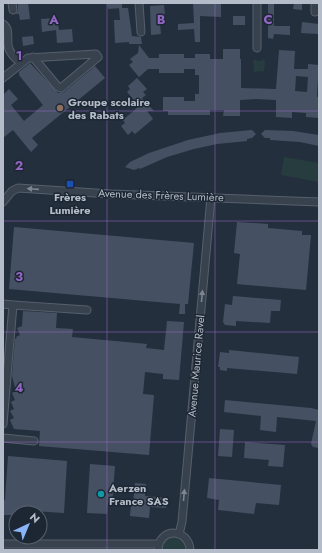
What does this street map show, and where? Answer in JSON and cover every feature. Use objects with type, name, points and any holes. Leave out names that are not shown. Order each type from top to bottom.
[{"type":"street","points":[[139,3],[141,32]]},
{"type":"street","points":[[257,3],[258,48]]},
{"type":"street","points":[[315,3],[315,12]]},
{"type":"street","points":[[3,24],[7,27],[8,45],[12,55],[20,63]]},
{"type":"street","points":[[3,78],[28,58],[33,57],[96,54],[98,57],[61,88],[58,87],[33,57]]},
{"type":"street","name":"Avenue des Frères Lumière","points":[[5,199],[12,191],[18,188],[111,194],[319,202]]},
{"type":"street","name":"Avenue Maurice Ravel","points":[[179,534],[182,522],[212,197]]},
{"type":"street","points":[[3,304],[87,310]]},
{"type":"street","points":[[3,424],[13,304]]},
{"type":"street","points":[[3,438],[34,441]]},
{"type":"street","points":[[3,544],[158,547],[161,540],[169,534],[179,534],[188,541],[190,550]]},
{"type":"green space","points":[[256,59],[257,61],[262,61],[263,59],[265,61],[264,72],[254,72],[253,61]]},
{"type":"green space","points":[[284,157],[319,163],[319,182],[281,175]]},
{"type":"green space","points":[[174,537],[179,538],[182,541],[185,550],[162,550],[164,542]]},
{"type":"building","points":[[28,3],[30,19],[20,20],[19,14],[16,14],[18,11],[18,4]]},
{"type":"building","points":[[107,3],[122,3],[122,8],[108,9]]},
{"type":"building","points":[[193,3],[221,3],[221,17],[200,16],[200,42],[195,42],[194,29],[178,30],[178,24],[194,23]]},
{"type":"building","points":[[268,3],[274,3],[274,26],[290,26],[290,35],[274,34],[273,39],[268,38]]},
{"type":"building","points":[[294,3],[302,3],[302,10],[293,9]]},
{"type":"building","points":[[164,5],[165,15],[159,15],[161,34],[151,35],[150,6]]},
{"type":"building","points":[[119,8],[128,8],[132,36],[141,37],[142,44],[129,44],[129,42],[115,43],[114,20],[120,20]]},
{"type":"building","points":[[233,16],[245,16],[245,25],[233,25]]},
{"type":"building","points":[[57,18],[59,30],[72,29],[73,42],[57,43],[56,30],[42,32],[41,19]]},
{"type":"building","points":[[302,22],[319,24],[319,34],[301,33]]},
{"type":"building","points":[[33,36],[34,44],[23,46],[22,37]]},
{"type":"building","points":[[139,45],[149,58],[159,58],[159,54],[184,54],[184,58],[195,58],[195,54],[210,54],[210,59],[223,59],[223,49],[240,49],[241,88],[276,89],[279,50],[295,51],[294,69],[308,69],[308,64],[319,65],[317,97],[319,97],[319,118],[306,117],[306,113],[292,112],[292,118],[276,117],[276,100],[256,99],[240,100],[240,116],[223,116],[224,110],[210,110],[210,115],[168,115],[168,111],[163,111],[163,97],[184,97],[184,101],[195,101],[195,94],[199,94],[199,75],[195,75],[195,69],[184,69],[184,73],[159,73],[159,69],[148,69],[139,77],[129,65],[133,62],[130,59],[138,53]],"holes":[[[296,76],[308,77],[307,92],[295,91]]]},
{"type":"building","points":[[30,63],[58,93],[64,92],[95,66],[105,78],[32,138],[38,145],[31,152],[13,130],[3,138],[3,95],[9,89],[18,99],[11,105],[24,121],[43,105],[19,75],[19,72]]},
{"type":"building","points":[[137,78],[147,89],[143,92],[146,95],[142,98],[154,111],[147,111],[153,119],[135,134],[132,131],[128,135],[121,126],[125,123],[123,120],[139,106],[127,92],[130,89],[128,86]]},
{"type":"building","points":[[252,130],[256,134],[252,138],[247,139],[247,141],[217,144],[194,149],[167,157],[140,169],[134,170],[125,167],[130,162],[149,153],[188,140],[220,133]]},
{"type":"building","points":[[265,130],[293,131],[319,135],[319,146],[300,142],[270,140],[270,138],[265,138],[261,134]]},
{"type":"building","points":[[237,222],[268,224],[268,228],[302,231],[302,235],[311,235],[306,290],[237,284],[240,254],[234,253]]},
{"type":"building","points":[[14,227],[194,243],[188,304],[185,304],[185,314],[179,314],[180,304],[9,289]]},
{"type":"building","points":[[233,296],[281,300],[280,311],[271,311],[270,323],[236,321],[236,326],[225,325],[223,322],[225,304],[232,305]]},
{"type":"building","points":[[23,311],[57,313],[56,328],[73,329],[72,337],[147,344],[146,348],[164,350],[167,321],[184,322],[179,380],[163,379],[163,374],[145,372],[143,394],[154,395],[149,455],[39,446],[40,431],[14,429],[10,420],[14,418],[10,411],[14,409],[11,402],[15,400],[12,393],[16,391],[12,376],[15,339],[20,335],[17,328],[22,326]]},
{"type":"building","points":[[229,350],[299,357],[297,374],[227,368],[227,371],[220,370],[220,367],[218,367],[220,352],[229,353]]},
{"type":"building","points":[[225,400],[319,410],[319,448],[313,447],[311,444],[316,421],[277,417],[276,432],[260,430],[261,416],[224,412]]},
{"type":"building","points":[[220,429],[234,430],[232,457],[218,456]]},
{"type":"building","points":[[245,442],[285,445],[283,467],[268,466],[269,460],[244,458]]},
{"type":"building","points":[[8,456],[67,461],[64,513],[48,512],[48,505],[8,505],[8,515],[3,515],[3,500],[5,500]]},
{"type":"building","name":"Aerzen France SAS","points":[[90,464],[115,466],[112,504],[108,503],[107,514],[87,513]]},
{"type":"building","points":[[209,478],[281,485],[279,505],[256,503],[254,514],[218,510],[219,500],[207,498]]},
{"type":"building","points":[[135,483],[146,484],[145,496],[167,498],[166,508],[150,507],[149,518],[130,516],[131,505],[133,505]]},
{"type":"place","name":"Groupe scolaire des Rabats","points":[[60,108]]},
{"type":"place","name":"Frères Lumière","points":[[70,184]]},
{"type":"place","name":"Aerzen France SAS","points":[[101,494]]}]
